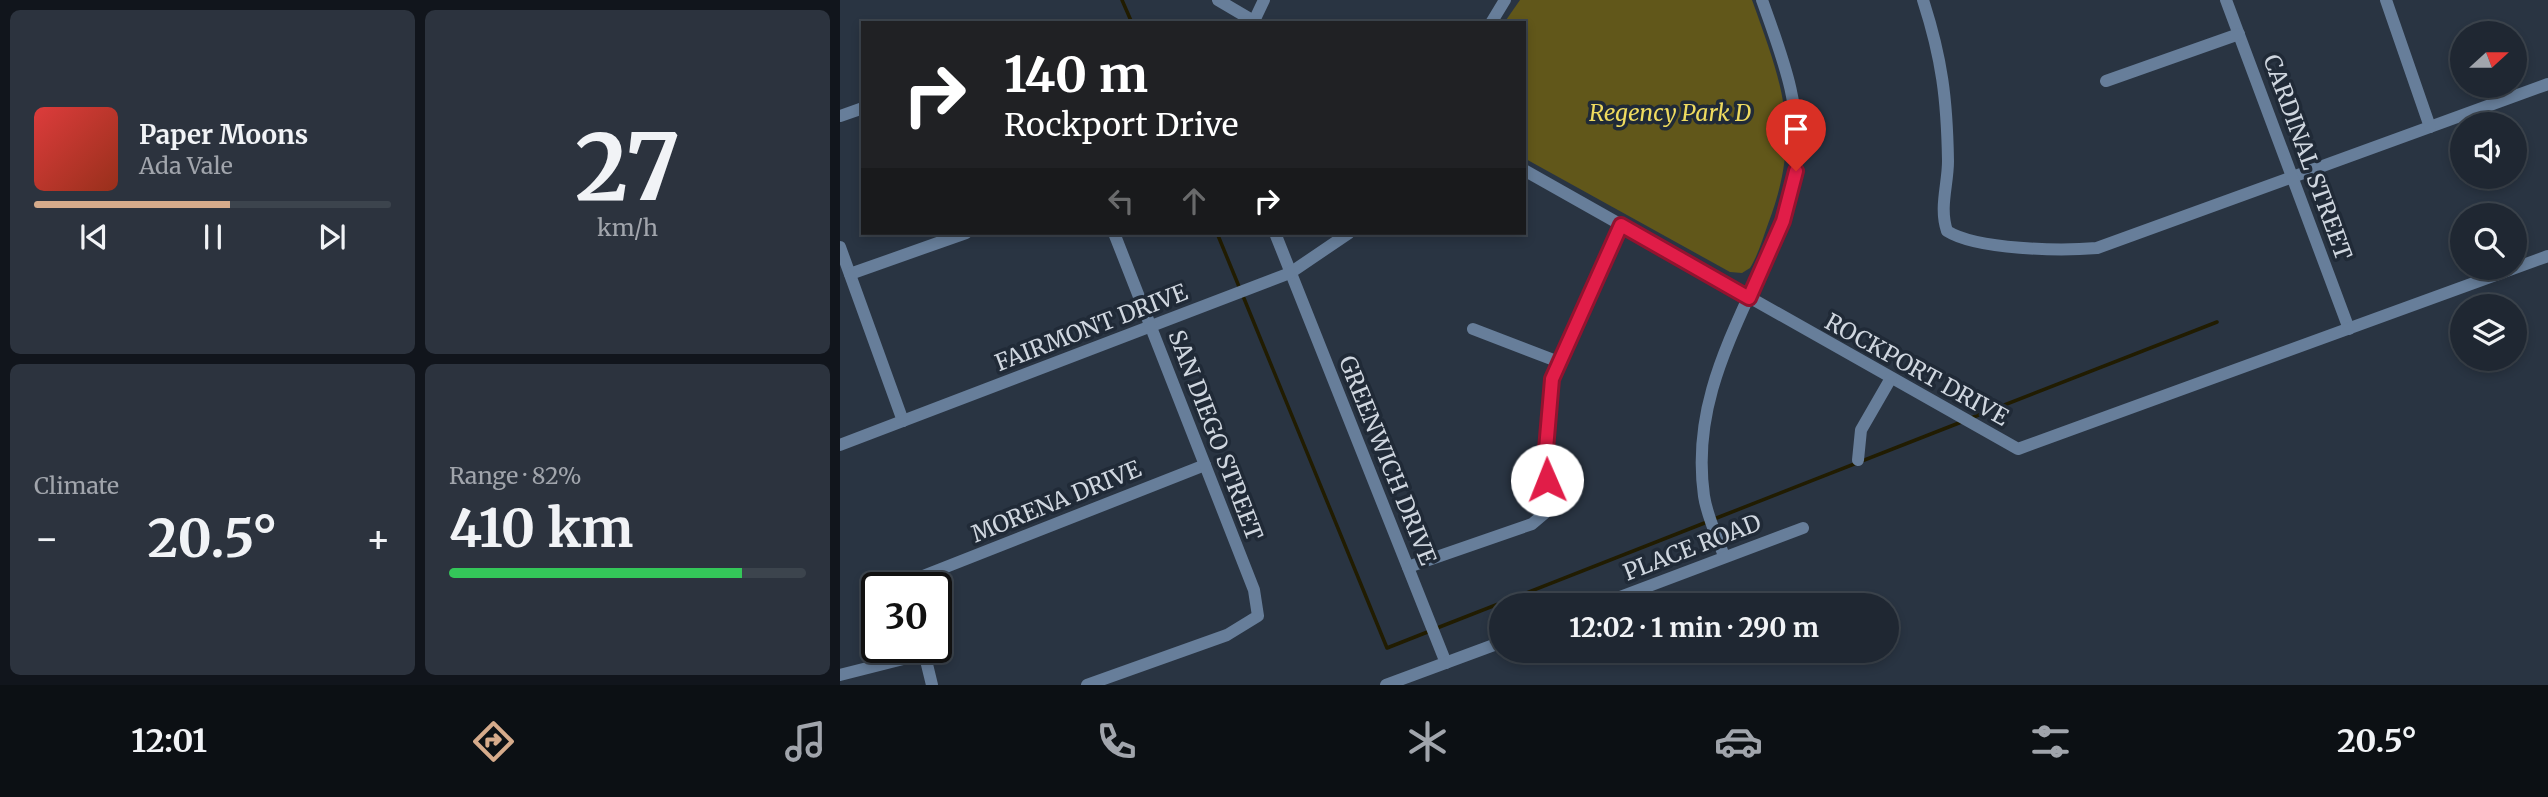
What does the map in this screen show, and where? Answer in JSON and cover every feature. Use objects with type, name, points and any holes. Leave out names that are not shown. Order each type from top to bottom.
[{"type":"street","points":[[1218,0],[1253,21]]},
{"type":"street","points":[[1255,21],[1264,0]]},
{"type":"street","points":[[1492,21],[1505,0]]},
{"type":"street","points":[[1724,556],[1704,499],[1700,444],[1707,399],[1783,221],[1796,171],[1798,123],[1788,74],[1762,0]]},
{"type":"street","points":[[1923,0],[1935,38],[1947,97],[1948,174],[1942,215],[1947,231],[1957,237],[2059,251],[2097,248],[2548,84]]},
{"type":"street","name":"CARDINAL STREET","points":[[2226,0],[2349,329]]},
{"type":"street","points":[[2386,0],[2430,127]]},
{"type":"street","points":[[2106,81],[2239,34]]},
{"type":"street","points":[[840,116],[861,109]]},
{"type":"street","name":"ROCKPORT DRIVE","points":[[1526,171],[2018,449],[2548,256]]},
{"type":"street","points":[[1408,567],[1532,524],[1545,513],[1549,498],[1545,461],[1552,379],[1621,225]]},
{"type":"street","points":[[850,274],[960,235]]},
{"type":"street","name":"SAN DIEGO STREET","points":[[1087,685],[1227,635],[1258,616],[1254,590],[1115,235]]},
{"type":"street","name":"GREENWICH DRIVE","points":[[1276,235],[1447,663]]},
{"type":"street","name":"FAIRMONT DRIVE","points":[[840,445],[1290,273],[1346,235]]},
{"type":"street","points":[[840,247],[903,421]]},
{"type":"street","points":[[1474,329],[1559,362]]},
{"type":"street","points":[[1858,460],[1861,430],[1891,378]]},
{"type":"street","name":"MORENA DRIVE","points":[[947,572],[1205,465]]},
{"type":"street","name":"PLACE ROAD","points":[[1629,593],[1803,528]]},
{"type":"street","points":[[1386,685],[1489,647]]},
{"type":"street","points":[[840,675],[882,663]]},
{"type":"street","points":[[926,663],[932,685]]},
{"type":"green space","name":"Regency Park D","points":[[1520,0],[1752,0],[1780,85],[1786,136],[1778,192],[1750,268],[1742,273],[1730,272],[1526,159],[1526,21],[1505,21]]},
{"type":"waterway","points":[[1122,0],[1131,21]]},
{"type":"waterway","points":[[1218,235],[1240,289]]},
{"type":"waterway","points":[[1243,296],[1387,648],[1430,631]]},
{"type":"waterway","points":[[1971,418],[2217,322]]},
{"type":"waterway","points":[[1714,519],[1964,421]]},
{"type":"waterway","points":[[1437,628],[1707,522]]},
{"type":"route","points":[[1547,480],[1545,461],[1552,379],[1621,225],[1749,298],[1783,221],[1796,171]]}]
